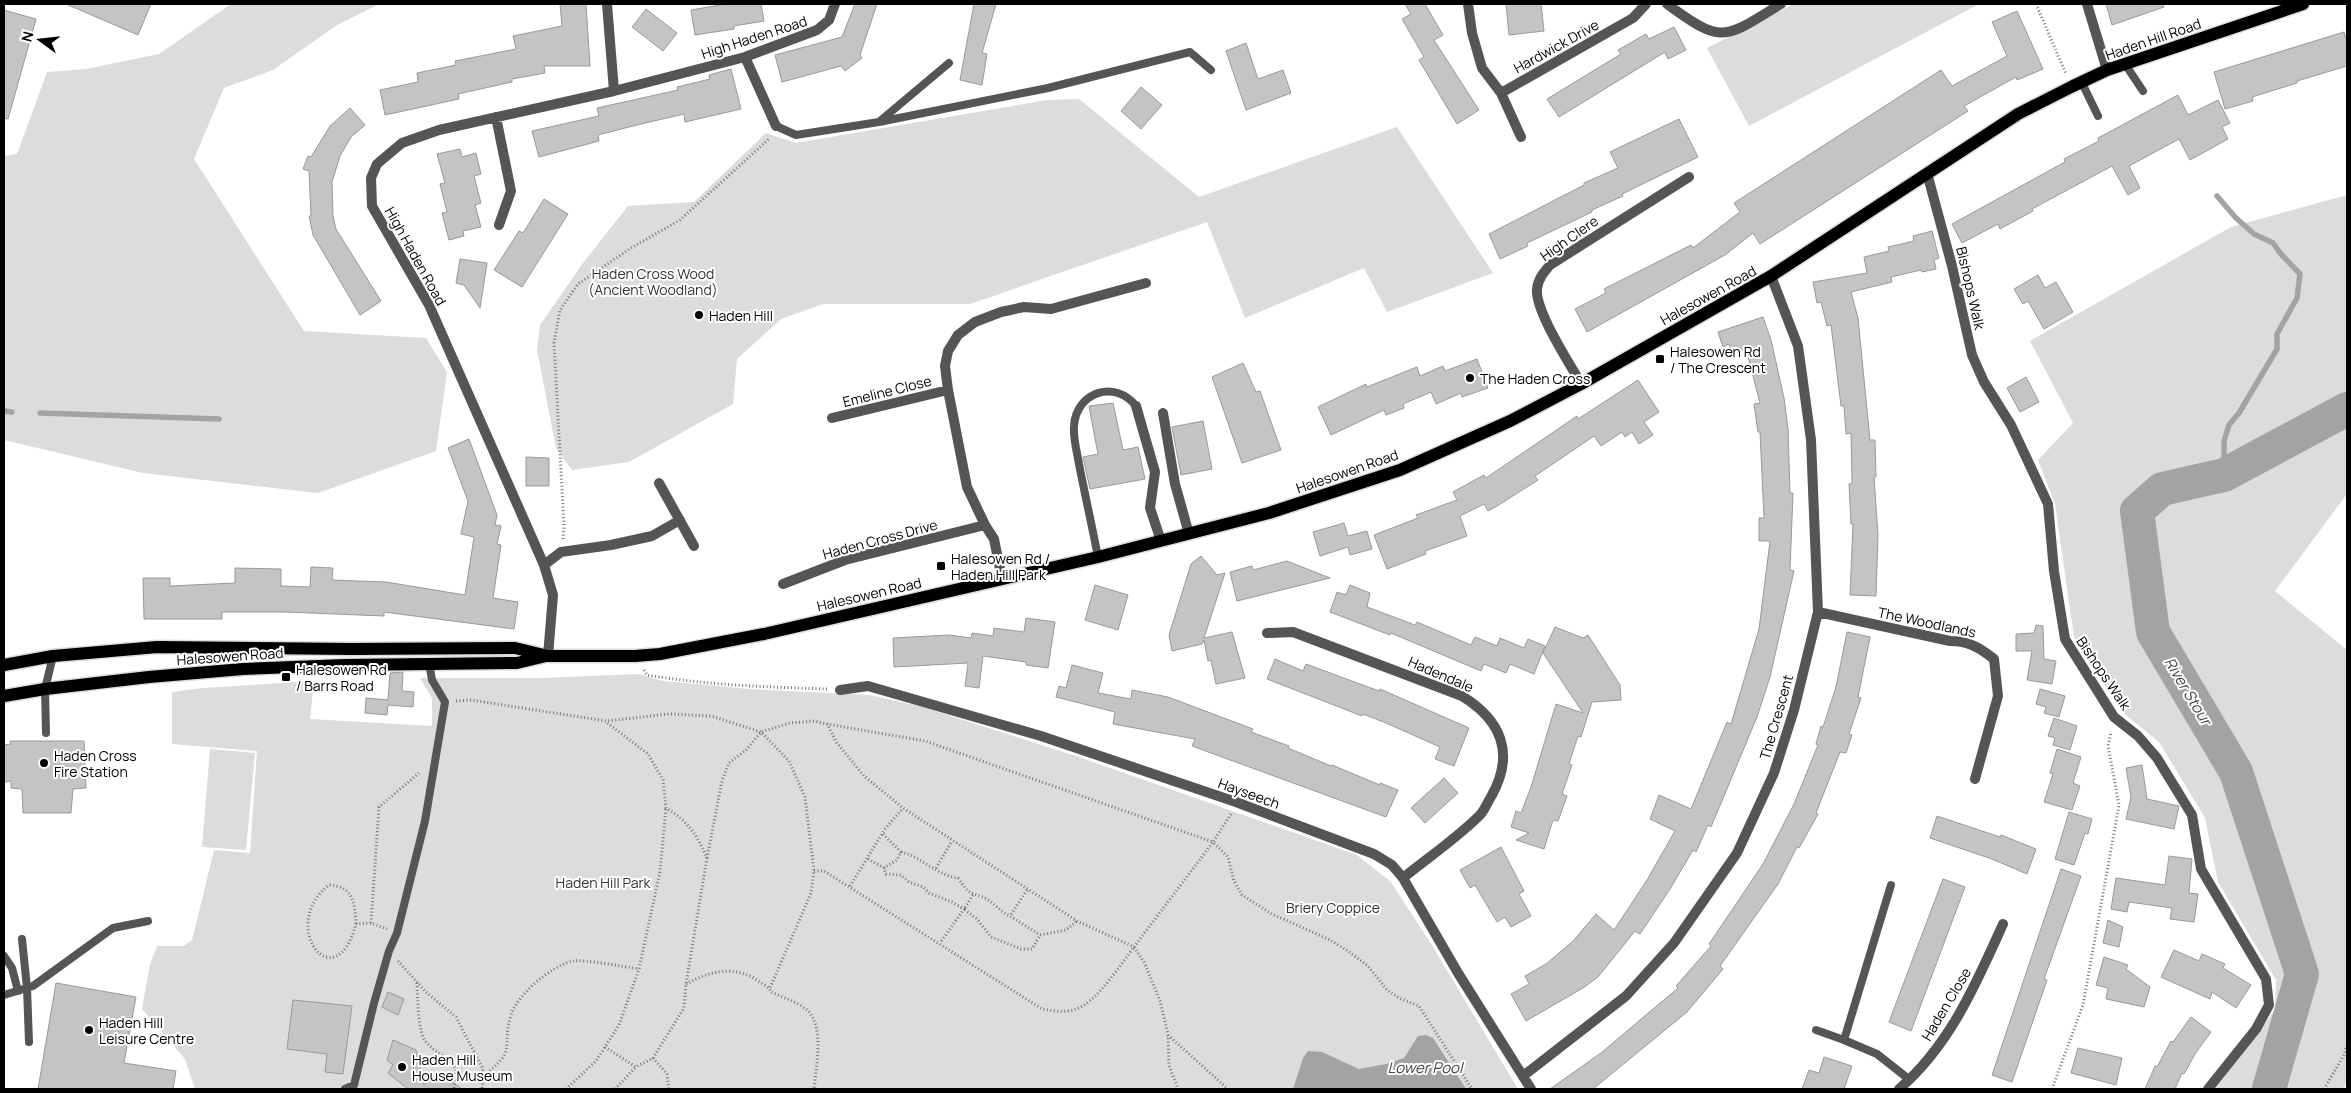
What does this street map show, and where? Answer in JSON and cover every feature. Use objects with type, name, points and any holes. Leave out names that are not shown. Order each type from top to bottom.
[{"type":"main road","name":"Haden Hill Road","points":[[2076,85],[2107,70],[2303,4]]},
{"type":"main road","name":"Halesowen Road","points":[[4,696],[45,689],[243,669],[429,663],[517,663],[548,656],[636,656],[660,654],[764,634],[1098,557],[1269,513],[1400,470],[1510,421],[1581,384],[1772,276],[2018,114],[2076,85]]},
{"type":"main road","name":"Halesowen Road","points":[[4,665],[53,656],[157,647],[515,648],[548,656]]},
{"type":"street","points":[[607,4],[614,91]]},
{"type":"street","name":"High Haden Road","points":[[548,656],[554,595],[544,565],[430,305],[372,206],[370,194],[371,178],[377,164],[402,143],[439,130],[614,91],[745,57],[817,30],[829,20],[835,4]]},
{"type":"street","points":[[1468,4],[1472,33],[1482,68],[1501,93],[1521,137]]},
{"type":"street","name":"Hardwick Drive","points":[[1501,93],[1633,18],[1646,4]]},
{"type":"street","points":[[1667,4],[1693,23],[1714,33],[1734,32],[1781,4]]},
{"type":"street","points":[[2087,4],[2107,70]]},
{"type":"street","points":[[745,57],[776,126]]},
{"type":"street","points":[[496,117],[511,191],[499,225]]},
{"type":"street","name":"Bishops Walk","points":[[1927,173],[1952,266],[1972,355],[1984,382],[2011,425],[2048,504],[2054,571],[2065,639],[2114,717],[2138,736],[2157,758],[2192,815],[2201,869],[2266,979],[2269,1006],[2256,1029],[2208,1089]]},
{"type":"street","name":"High Clere","points":[[1581,384],[1543,315],[1537,300],[1537,287],[1541,276],[1550,265],[1689,176]]},
{"type":"street","name":"The Crescent","points":[[1523,1076],[1626,996],[1674,943],[1738,853],[1774,773],[1794,710],[1818,612],[1811,440],[1798,346],[1772,276]]},
{"type":"street","points":[[1002,579],[994,539],[985,525],[967,487],[948,390],[945,366],[948,351],[958,335],[975,322],[1001,312],[1024,307],[1051,309],[1146,283]]},
{"type":"street","name":"Emeline Close","points":[[832,418],[948,390]]},
{"type":"street","points":[[1136,406],[1154,472],[1150,508],[1161,541]]},
{"type":"street","points":[[1164,413],[1175,484],[1189,534]]},
{"type":"street","points":[[659,483],[694,546]]},
{"type":"street","points":[[544,565],[561,552],[611,545],[652,536],[680,520]]},
{"type":"street","name":"Haden Cross Drive","points":[[783,584],[845,560],[985,525]]},
{"type":"street","name":"The Woodlands","points":[[1818,612],[1950,641],[1964,641],[1980,648],[1994,659],[1998,696],[1975,779]]},
{"type":"street","name":"Hadendale","points":[[1267,633],[1293,632],[1462,696],[1478,706],[1492,720],[1504,751],[1503,770],[1496,788],[1481,814],[1403,878]]},
{"type":"street","name":"Hayseech","points":[[840,690],[868,686],[1041,736],[1236,802],[1374,854],[1392,865],[1403,878],[1458,973],[1531,1089]]},
{"type":"street","name":"Haden Close","points":[[1899,1089],[1910,1080],[1942,1043],[1967,1001],[2003,924]]},
{"type":"lane","points":[[776,126],[796,135],[879,122],[1048,88],[1190,52],[1211,70]]},
{"type":"lane","points":[[879,122],[949,63]]},
{"type":"lane","points":[[2124,64],[2143,91]]},
{"type":"lane","points":[[2076,85],[2098,116]]},
{"type":"lane","points":[[1098,557],[1075,442],[1075,417],[1081,405],[1093,394],[1104,390],[1122,394],[1136,406]]},
{"type":"lane","points":[[46,733],[45,689],[53,656]]},
{"type":"lane","points":[[345,1089],[354,1085],[389,951],[397,933],[425,822],[445,702],[432,680],[429,663]]},
{"type":"lane","points":[[1844,1040],[1891,885]]},
{"type":"lane","points":[[4,995],[33,986],[113,928],[148,921]]},
{"type":"lane","points":[[22,940],[27,988],[29,1042]]},
{"type":"lane","points":[[4,956],[12,968],[18,991]]},
{"type":"lane","points":[[1816,1030],[1877,1054],[1910,1080]]},
{"type":"path","points":[[2036,4],[2076,85]]},
{"type":"path","points":[[561,552],[564,526],[554,343],[560,310],[578,284],[631,248],[680,220],[752,153],[768,142],[776,126]]},
{"type":"path","points":[[636,656],[647,675],[675,680],[748,686],[840,690]]},
{"type":"path","points":[[445,702],[472,700],[606,721],[669,714],[710,716],[761,732],[789,761],[805,797],[814,871],[811,892],[770,988]]},
{"type":"path","points":[[2052,1089],[2083,1005],[2119,805],[2108,746],[2114,717]]},
{"type":"path","points":[[566,1089],[596,1061],[619,1026],[639,969],[660,872],[666,808],[663,780],[648,754],[606,721]]},
{"type":"path","points":[[615,1089],[636,1067],[652,1058],[684,1008],[686,984],[722,781],[729,763],[747,749],[761,732],[790,723],[814,721],[925,741],[1214,842],[1228,857],[1234,881],[1242,895],[1272,914],[1330,940],[1348,951],[1368,966],[1387,990],[1399,998],[1419,1006],[1472,1089]]},
{"type":"path","points":[[827,724],[837,743],[864,776],[903,808],[1077,921],[1134,948],[1146,964],[1158,994],[1168,1034],[1169,1066],[1178,1089]]},
{"type":"path","points":[[371,924],[379,807],[436,759]]},
{"type":"path","points":[[814,871],[824,871],[850,886],[1036,1006],[1058,1012],[1077,1009],[1094,998],[1134,948],[1214,842],[1233,812],[1236,802]]},
{"type":"path","points":[[666,808],[681,816],[699,839],[708,858]]},
{"type":"path","points":[[850,886],[883,834],[903,808]]},
{"type":"path","points":[[883,834],[900,852],[912,854],[927,865],[936,868],[945,876],[958,878],[973,895],[988,900],[999,911],[1040,936]]},
{"type":"path","points":[[936,868],[952,841]]},
{"type":"path","points":[[884,868],[897,860],[900,852]]},
{"type":"path","points":[[868,859],[884,868],[886,874],[901,875],[909,882],[923,887],[929,894],[952,902],[964,909],[977,919],[991,937],[1021,949],[1032,949],[1040,936],[1066,930],[1077,921]]},
{"type":"path","points":[[329,885],[340,885],[350,894],[356,908],[356,924],[351,940],[342,953],[333,958],[322,957],[313,948],[309,936],[310,910],[321,891],[329,885]]},
{"type":"path","points":[[1010,916],[1027,890]]},
{"type":"path","points":[[940,943],[973,895]]},
{"type":"path","points":[[356,924],[371,924],[397,933]]},
{"type":"path","points":[[389,951],[416,982],[456,1017],[484,1075],[482,1089]]},
{"type":"path","points":[[484,1075],[501,1062],[508,1048],[510,1017],[513,1008],[534,983],[574,961],[639,969]]},
{"type":"path","points":[[686,984],[706,973],[731,970],[750,976],[770,988],[771,992],[806,1010],[815,1022],[818,1047],[814,1089]]},
{"type":"path","points":[[416,982],[420,1026],[425,1042],[450,1060],[456,1069],[454,1089]]},
{"type":"path","points":[[1168,1034],[1228,1089]]},
{"type":"path","points":[[2324,1089],[2344,1055],[2347,1045]]},
{"type":"path","points":[[605,1047],[636,1067]]},
{"type":"path","points":[[652,1058],[667,1074],[669,1089]]},
{"type":"green space","points":[[231,4],[379,4],[337,25],[273,70],[224,88],[194,159],[304,331],[426,338],[447,372],[436,451],[318,493],[143,473],[4,440],[4,156],[17,154],[47,72],[86,69],[159,54]]},
{"type":"green space","points":[[1794,4],[1979,4],[1749,126],[1707,48]]},
{"type":"green space","name":"Haden Cross Wood (Ancient Woodland)","points":[[1079,99],[1199,197],[1397,127],[1493,273],[1387,312],[1364,268],[1245,318],[1207,222],[970,304],[823,304],[781,319],[737,359],[733,404],[629,462],[572,470],[556,448],[537,350],[540,325],[583,263],[628,206],[694,202],[766,133],[796,143],[1047,100]]},
{"type":"green space","points":[[2347,195],[2347,494],[2275,591],[2347,650],[2347,1078],[2344,1089],[2215,1089],[2275,1010],[2276,980],[2218,882],[2205,818],[2159,742],[2122,712],[2074,637],[2055,504],[2038,460],[2073,423],[2030,341],[2231,227]]},
{"type":"green space","name":"Haden Hill Park","points":[[639,674],[663,681],[749,689],[870,695],[923,707],[1079,757],[1357,855],[1391,882],[1433,947],[1518,1089],[195,1089],[185,1059],[142,1009],[150,964],[157,946],[184,946],[192,940],[214,850],[250,853],[257,751],[172,744],[172,692],[203,688],[314,681],[310,719],[432,726],[432,698],[420,678],[541,678]]},
{"type":"green space","points":[[210,749],[255,753],[246,850],[202,847]]},
{"type":"water","name":"Lower Pool","points":[[1426,1035],[1433,1038],[1466,1089],[1293,1089],[1303,1058],[1308,1051],[1322,1052],[1359,1069],[1386,1064],[1404,1058],[1418,1036]]},
{"type":"building","points":[[66,4],[151,4],[138,35]]},
{"type":"building","points":[[560,4],[586,4],[590,66],[544,66],[545,73],[512,79],[512,82],[458,94],[459,99],[385,115],[380,90],[418,82],[417,73],[456,65],[455,61],[516,49],[513,36],[562,26]]},
{"type":"building","points":[[726,4],[761,4],[764,21],[734,26],[734,29],[695,35],[691,10]]},
{"type":"building","points":[[855,4],[877,4],[860,55],[862,58],[845,71],[841,66],[782,82],[775,55],[842,37]]},
{"type":"building","points":[[974,4],[996,4],[982,53],[987,54],[982,85],[960,80]]},
{"type":"building","points":[[1405,4],[1425,4],[1443,35],[1434,40],[1479,110],[1457,124],[1419,60],[1424,57],[1402,19],[1411,14]]},
{"type":"building","points":[[1506,4],[1541,4],[1544,31],[1509,35]]},
{"type":"building","points":[[2106,4],[2163,4],[2164,7],[2112,25]]},
{"type":"building","points":[[646,9],[677,33],[663,51],[632,27]]},
{"type":"building","points":[[4,10],[36,19],[8,119],[4,118]]},
{"type":"building","points":[[2017,11],[2043,69],[2017,80],[2016,77],[1964,106],[1968,111],[1760,244],[1753,233],[1725,255],[1587,332],[1575,309],[1606,293],[1604,289],[1691,245],[1693,248],[1740,212],[1734,203],[1941,70],[1952,86],[2007,56],[1992,22]]},
{"type":"building","points":[[1674,27],[1686,50],[1668,59],[1665,52],[1559,117],[1547,99],[1621,54],[1618,50],[1646,34],[1649,39]]},
{"type":"building","points":[[2344,32],[2347,41],[2347,66],[2297,81],[2297,83],[2252,97],[2253,101],[2225,109],[2214,72]]},
{"type":"building","points":[[1246,43],[1258,79],[1283,70],[1291,93],[1246,110],[1226,51]]},
{"type":"building","points":[[731,69],[741,109],[685,122],[684,114],[637,125],[598,135],[599,141],[539,157],[532,131],[599,116],[597,108],[678,90],[677,87],[710,79],[709,75]]},
{"type":"building","points":[[1141,87],[1162,105],[1141,129],[1121,111]]},
{"type":"building","points":[[2178,95],[2188,115],[2218,100],[2230,123],[2222,127],[2228,139],[2190,160],[2179,139],[2129,166],[2140,188],[2128,195],[2112,166],[2032,209],[2033,211],[2000,229],[1998,224],[1962,243],[1952,224],[2065,162],[2064,159],[2099,141],[2098,138]]},
{"type":"building","points":[[350,108],[365,125],[351,137],[340,156],[332,182],[333,216],[336,229],[381,301],[360,315],[313,235],[309,216],[311,216],[309,171],[303,169],[308,156],[311,157],[330,126]]},
{"type":"building","points":[[1679,119],[1698,157],[1622,194],[1623,196],[1527,243],[1528,246],[1500,259],[1489,234],[1584,185],[1584,183],[1618,168],[1610,152]]},
{"type":"building","points":[[460,149],[462,157],[476,153],[481,174],[474,176],[481,203],[475,205],[481,227],[463,231],[464,236],[449,240],[442,213],[447,212],[440,184],[445,183],[437,154]]},
{"type":"building","points":[[544,199],[568,214],[522,287],[494,270],[519,231],[523,233]]},
{"type":"building","points":[[1932,231],[1939,258],[1934,260],[1936,269],[1922,272],[1921,270],[1891,277],[1892,282],[1851,292],[1858,318],[1870,440],[1875,440],[1876,477],[1874,477],[1878,535],[1876,596],[1850,595],[1853,524],[1851,524],[1849,484],[1852,484],[1851,433],[1846,434],[1844,406],[1841,406],[1831,325],[1827,326],[1821,302],[1817,303],[1813,282],[1867,273],[1864,257],[1889,251],[1888,247],[1914,241],[1913,236]]},
{"type":"building","points":[[460,259],[487,263],[480,308],[464,285],[456,283]]},
{"type":"building","points":[[2038,275],[2045,288],[2056,282],[2073,312],[2044,329],[2028,301],[2023,304],[2014,289]]},
{"type":"building","points":[[1763,317],[1771,340],[1784,398],[1788,429],[1790,493],[1793,493],[1790,570],[1794,571],[1770,677],[1757,717],[1711,827],[1708,825],[1696,852],[1693,850],[1640,934],[1635,931],[1598,977],[1583,988],[1526,1021],[1511,994],[1529,984],[1525,976],[1546,964],[1573,941],[1596,914],[1614,930],[1647,880],[1675,831],[1650,819],[1659,795],[1691,809],[1727,722],[1731,724],[1759,629],[1770,541],[1759,541],[1759,518],[1764,518],[1760,432],[1758,432],[1754,404],[1760,403],[1746,349],[1733,354],[1729,344],[1723,347],[1718,332]]},
{"type":"building","points":[[1477,359],[1488,388],[1462,397],[1461,393],[1436,404],[1431,392],[1403,404],[1404,408],[1386,415],[1384,410],[1331,435],[1318,407],[1366,384],[1367,387],[1417,367],[1420,376],[1443,366],[1445,371]]},
{"type":"building","points":[[1243,363],[1256,392],[1260,391],[1281,450],[1242,463],[1212,377]]},
{"type":"building","points":[[2026,377],[2039,402],[2020,412],[2007,388]]},
{"type":"building","points":[[1638,380],[1659,412],[1644,422],[1653,435],[1639,444],[1632,432],[1625,437],[1622,432],[1601,446],[1594,436],[1535,476],[1538,480],[1497,506],[1488,511],[1484,504],[1460,516],[1467,536],[1425,551],[1426,554],[1387,569],[1374,535],[1418,518],[1416,515],[1457,500],[1453,492],[1484,475],[1486,478],[1577,416],[1578,419]]},
{"type":"building","points":[[1113,403],[1123,450],[1138,447],[1145,479],[1090,489],[1083,457],[1098,454],[1089,406]]},
{"type":"building","points":[[1203,421],[1212,469],[1181,475],[1172,427]]},
{"type":"building","points":[[469,439],[497,515],[495,525],[501,526],[497,544],[501,545],[493,598],[518,602],[514,629],[384,612],[384,616],[286,612],[222,612],[222,619],[144,619],[143,578],[170,578],[170,586],[235,583],[235,568],[281,569],[281,586],[310,587],[311,567],[333,568],[332,580],[386,582],[465,595],[474,537],[461,534],[468,501],[448,448]]},
{"type":"building","points":[[526,457],[549,458],[549,486],[526,486]]},
{"type":"building","points":[[1344,523],[1348,536],[1367,531],[1372,549],[1350,555],[1348,547],[1320,556],[1313,532]]},
{"type":"building","points":[[1201,556],[1217,575],[1225,573],[1204,638],[1232,632],[1245,678],[1216,684],[1211,660],[1208,661],[1204,640],[1202,644],[1172,651],[1169,635],[1191,564]]},
{"type":"building","points":[[1287,561],[1330,578],[1237,601],[1230,572],[1252,566],[1253,570]]},
{"type":"building","points":[[1095,585],[1128,595],[1118,630],[1085,620]]},
{"type":"building","points":[[1350,585],[1370,593],[1367,607],[1415,625],[1417,622],[1471,645],[1475,637],[1497,646],[1500,638],[1524,648],[1528,639],[1545,646],[1534,674],[1510,664],[1506,673],[1484,664],[1481,671],[1391,633],[1390,635],[1330,612],[1337,592],[1346,595]]},
{"type":"building","points":[[1026,618],[1055,622],[1048,668],[1026,665],[1026,662],[983,656],[979,688],[965,686],[968,663],[894,667],[893,638],[949,635],[971,638],[972,633],[993,636],[994,628],[1024,632]]},
{"type":"building","points":[[2036,625],[2043,626],[2044,659],[2056,661],[2052,684],[2027,680],[2032,651],[2016,651],[2016,634],[2034,633]]},
{"type":"building","points":[[1555,627],[1583,638],[1588,635],[1620,685],[1621,700],[1592,702],[1581,737],[1578,736],[1569,764],[1572,765],[1562,794],[1567,796],[1558,821],[1553,820],[1544,849],[1516,840],[1529,833],[1511,827],[1516,811],[1521,813],[1531,787],[1556,704],[1583,713],[1543,653]]},
{"type":"building","points":[[1847,632],[1870,637],[1858,697],[1861,698],[1849,734],[1852,735],[1846,753],[1840,752],[1816,813],[1818,814],[1799,848],[1797,847],[1778,884],[1720,966],[1723,969],[1687,1012],[1593,1089],[1550,1089],[1601,1053],[1678,988],[1676,986],[1711,946],[1709,944],[1763,864],[1794,804],[1818,745],[1816,744],[1821,726],[1823,727],[1836,687]]},
{"type":"building","points":[[1275,659],[1303,671],[1306,664],[1379,691],[1380,689],[1469,728],[1454,766],[1435,759],[1440,747],[1386,723],[1363,714],[1362,716],[1267,679]]},
{"type":"building","points":[[1072,665],[1103,673],[1098,693],[1131,699],[1132,690],[1168,697],[1253,729],[1251,732],[1289,746],[1288,748],[1331,766],[1398,790],[1386,817],[1192,746],[1195,739],[1113,724],[1115,712],[1056,697],[1059,686],[1066,688]]},
{"type":"building","points":[[403,672],[402,691],[414,692],[413,707],[388,705],[387,715],[365,713],[366,698],[388,700],[390,673]]},
{"type":"building","points":[[2040,689],[2065,696],[2059,717],[2044,713],[2046,707],[2036,704]]},
{"type":"building","points":[[2054,718],[2077,726],[2070,750],[2053,745],[2055,738],[2048,736]]},
{"type":"building","name":"Haden Cross Fire Station","points":[[10,741],[84,741],[86,788],[73,789],[71,813],[23,813],[22,789],[11,788],[11,781],[4,782],[4,745],[11,744]]},
{"type":"building","points":[[2057,749],[2081,757],[2073,783],[2080,786],[2072,810],[2044,802],[2053,774],[2050,773]]},
{"type":"building","points":[[2142,765],[2147,799],[2179,806],[2174,829],[2126,819],[2131,797],[2126,768]]},
{"type":"building","points":[[1444,778],[1458,793],[1425,823],[1411,808]]},
{"type":"building","points":[[2069,812],[2092,819],[2088,834],[2085,833],[2074,865],[2055,859]]},
{"type":"building","points":[[1937,816],[2000,837],[2001,835],[2036,849],[2027,874],[1992,859],[1930,838]]},
{"type":"building","points":[[1501,847],[1524,891],[1519,894],[1531,916],[1511,927],[1505,917],[1497,922],[1475,885],[1470,888],[1460,870]]},
{"type":"building","points":[[2169,856],[2192,859],[2189,893],[2198,894],[2194,922],[2170,919],[2172,908],[2129,902],[2127,912],[2111,909],[2116,878],[2165,885]]},
{"type":"building","points":[[2061,869],[2081,876],[2044,979],[2047,980],[2012,1082],[1992,1075]]},
{"type":"building","points":[[1943,879],[1965,887],[1911,1031],[1889,1022]]},
{"type":"building","points":[[2108,920],[2123,927],[2119,947],[2103,943]]},
{"type":"building","points":[[2174,950],[2199,961],[2202,954],[2225,964],[2223,968],[2251,985],[2236,1008],[2212,992],[2210,999],[2161,977]]},
{"type":"building","points":[[2104,957],[2128,965],[2126,969],[2150,987],[2144,1007],[2106,999],[2108,988],[2096,985]]},
{"type":"building","name":"Haden Hill Leisure Centre","points":[[56,983],[136,997],[124,1063],[176,1071],[173,1089],[38,1089]]},
{"type":"building","points":[[388,992],[404,999],[398,1015],[382,1007]]},
{"type":"building","points":[[293,1000],[352,1006],[343,1074],[325,1072],[327,1054],[287,1049]]},
{"type":"building","points":[[2191,1017],[2211,1032],[2195,1054],[2184,1074],[2182,1073],[2175,1089],[2145,1089],[2155,1066],[2157,1067],[2171,1041],[2173,1042]]},
{"type":"building","name":"Haden Hill House Museum","points":[[393,1040],[416,1050],[424,1085],[436,1071],[462,1089],[408,1089],[388,1073],[393,1065],[387,1060]]},
{"type":"building","points":[[2078,1048],[2122,1058],[2116,1085],[2071,1073]]},
{"type":"building","points":[[1824,1057],[1852,1066],[1844,1089],[1802,1089],[1809,1070],[1819,1073]]},
{"type":"waterway","points":[[2217,196],[2236,218],[2254,234],[2273,243],[2300,274],[2297,298],[2277,334],[2277,349],[2239,413],[2229,425],[2224,441],[2224,475]]},
{"type":"waterway","name":"River Stour","points":[[2269,1089],[2302,974],[2236,772],[2153,632],[2137,511],[2162,489],[2224,475],[2347,409]]},
{"type":"waterway","points":[[4,411],[12,412]]},
{"type":"waterway","points":[[40,413],[219,419]]},
{"type":"place","name":"Haden Hill","points":[[699,315]]},
{"type":"place","name":"Halesowen Rd / The Crescent","points":[[1660,359]]},
{"type":"place","name":"The Haden Cross","points":[[1470,378]]},
{"type":"place","name":"Halesowen Rd / Haden Hill Park","points":[[941,566]]},
{"type":"place","name":"Halesowen Rd / Barrs Road","points":[[286,677]]},
{"type":"place","name":"Haden Cross Fire Station","points":[[44,763]]},
{"type":"place","name":"Haden Hill Leisure Centre","points":[[89,1030]]},
{"type":"place","name":"Haden Hill House Museum","points":[[402,1067]]},
{"type":"park label","name":"Briery Coppice","points":[[1333,907]]}]
